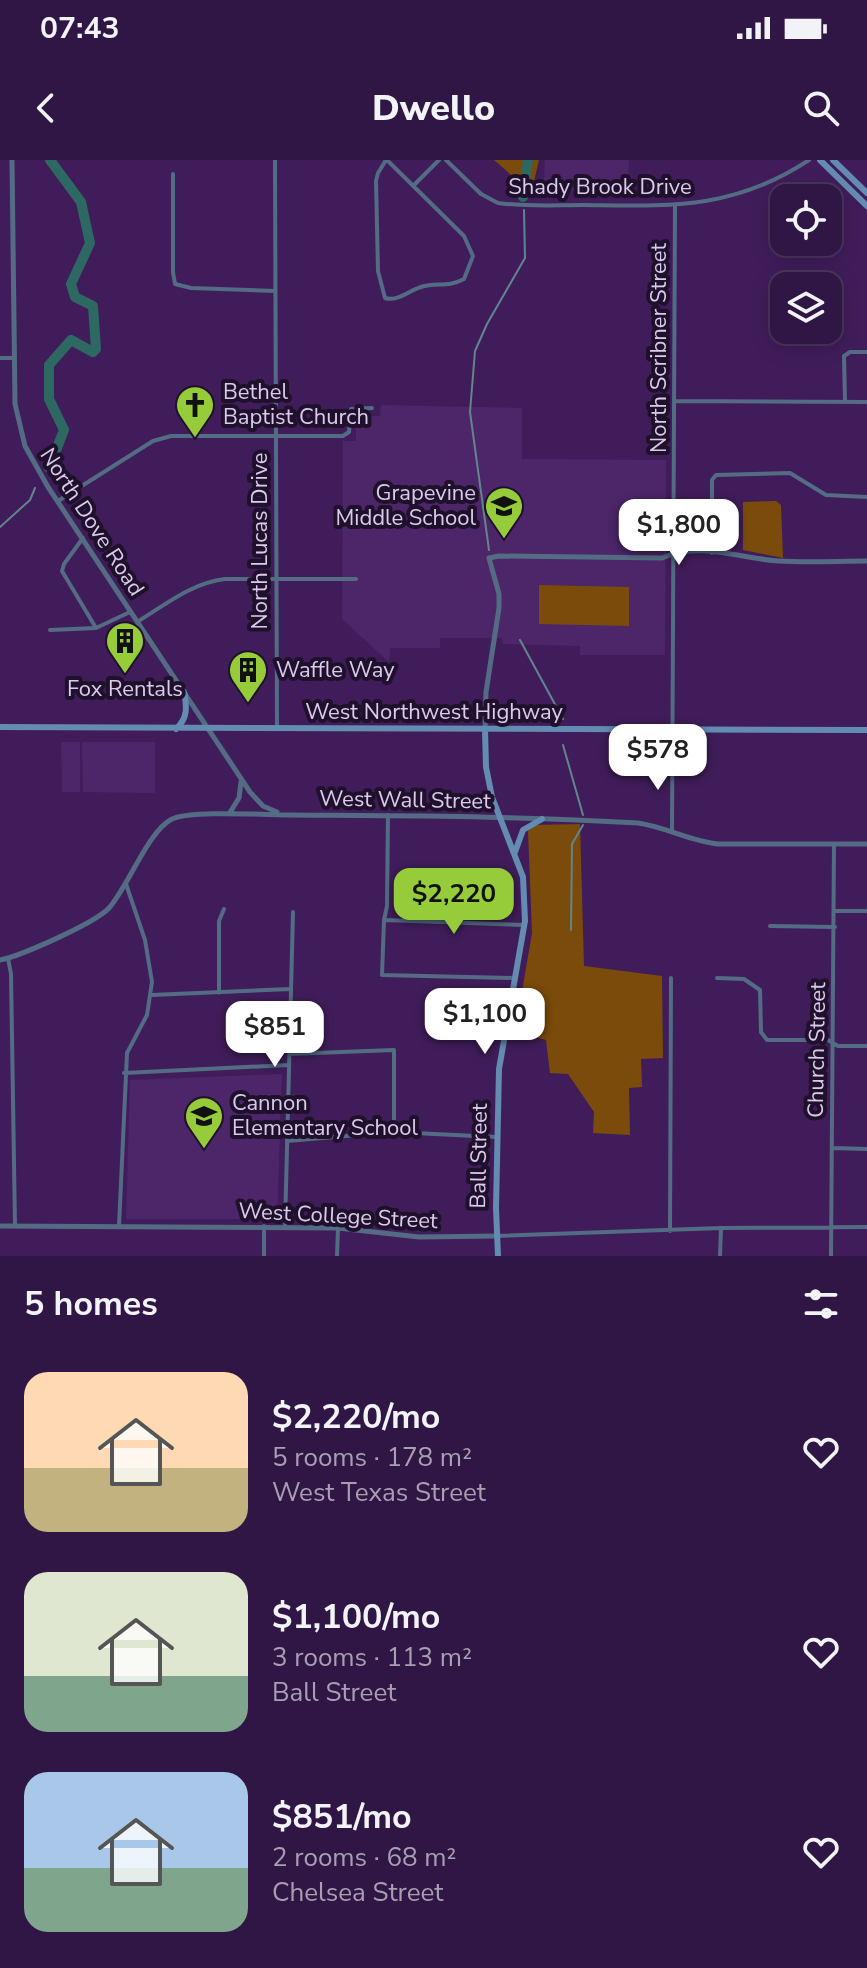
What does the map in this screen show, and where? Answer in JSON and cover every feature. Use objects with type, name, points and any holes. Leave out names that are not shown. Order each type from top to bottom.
[{"type":"main road","points":[[820,160],[867,206]]},
{"type":"main road","points":[[833,160],[867,193]]},
{"type":"main road","points":[[175,729],[181,724],[187,709],[184,692]]},
{"type":"main road","name":"West Northwest Highway","points":[[0,727],[212,732],[277,729],[867,730]]},
{"type":"main road","name":"Ball Street","points":[[485,730],[486,767],[498,817],[523,877],[526,925],[502,1043],[496,1137],[498,1256]]},
{"type":"main road","points":[[515,852],[523,830],[542,819]]},
{"type":"street","name":"North Dove Road","points":[[12,160],[15,404],[25,446],[34,465],[240,777],[263,806],[285,815]]},
{"type":"street","name":"North Lucas Drive","points":[[275,160],[277,729]]},
{"type":"street","points":[[386,160],[413,186],[464,236],[473,256],[468,273],[458,282],[449,286],[419,288],[387,300],[380,287],[378,271],[376,181],[386,160]]},
{"type":"street","points":[[413,186],[439,160]]},
{"type":"street","name":"Shady Brook Drive","points":[[446,160],[481,194],[498,203],[675,206],[736,195],[792,171],[809,160]]},
{"type":"street","points":[[173,174],[173,280],[180,286],[275,291]]},
{"type":"street","name":"North Scribner Street","points":[[672,832],[675,206]]},
{"type":"street","points":[[845,402],[845,353],[867,352]]},
{"type":"street","points":[[0,358],[13,358]]},
{"type":"street","points":[[675,401],[867,402]]},
{"type":"street","points":[[58,501],[153,441],[181,436],[343,436],[349,432],[351,409],[372,408]]},
{"type":"street","points":[[712,553],[712,480],[716,475],[790,473],[826,495],[867,497]]},
{"type":"street","points":[[83,538],[62,571],[96,628]]},
{"type":"street","points":[[485,730],[486,692],[499,608],[499,594],[489,558],[662,558],[673,552],[741,554],[781,561],[867,561]]},
{"type":"street","points":[[137,622],[206,581],[356,579]]},
{"type":"street","points":[[50,630],[96,628],[130,612]]},
{"type":"street","points":[[229,814],[239,798],[240,777]]},
{"type":"street","points":[[388,815],[387,906],[382,975],[514,978]]},
{"type":"street","name":"West Wall Street","points":[[0,960],[69,932],[108,909],[164,824],[181,816],[498,817],[638,823],[718,844],[867,844]]},
{"type":"street","name":"Church Street","points":[[831,1256],[834,844]]},
{"type":"street","points":[[119,1226],[124,1073],[127,1053],[147,1015],[152,995],[145,940],[125,882]]},
{"type":"street","points":[[219,993],[219,921],[224,909]]},
{"type":"street","points":[[835,911],[867,911]]},
{"type":"street","points":[[285,1227],[293,912]]},
{"type":"street","points":[[384,920],[526,925]]},
{"type":"street","points":[[770,926],[835,927]]},
{"type":"street","points":[[8,958],[11,974],[15,1226]]},
{"type":"street","points":[[670,1231],[671,978]]},
{"type":"street","points":[[717,978],[744,979],[760,990],[761,1032],[767,1040],[828,1040],[838,1046],[867,1046]]},
{"type":"street","points":[[152,995],[291,989]]},
{"type":"street","points":[[289,1054],[394,1050],[394,1132]]},
{"type":"street","points":[[124,1073],[289,1065]]},
{"type":"street","points":[[287,1141],[394,1132],[496,1137]]},
{"type":"street","points":[[832,1148],[867,1149]]},
{"type":"street","name":"West College Street","points":[[0,1226],[264,1226],[372,1230],[419,1237],[867,1227]]},
{"type":"street","points":[[264,1226],[264,1256]]},
{"type":"street","points":[[337,1256],[338,1228]]},
{"type":"street","points":[[720,1256],[721,1228]]},
{"type":"shaded area","points":[[494,160],[539,160],[532,190],[515,189],[510,174]]},
{"type":"shaded area","points":[[545,160],[629,160],[627,192],[543,191]]},
{"type":"shaded area","name":"Grapevine Middle School","points":[[381,405],[522,408],[522,459],[666,460],[665,655],[580,655],[580,646],[503,644],[502,638],[440,638],[440,648],[390,648],[389,662],[342,619],[343,441],[356,441],[356,416],[380,416]]},
{"type":"shaded area","points":[[776,501],[781,505],[783,558],[743,550],[743,502]]},
{"type":"shaded area","points":[[539,585],[629,587],[629,626],[539,624]]},
{"type":"shaded area","points":[[61,742],[80,742],[80,792],[62,792]]},
{"type":"shaded area","points":[[82,742],[155,742],[155,793],[83,792]]},
{"type":"shaded area","points":[[580,824],[584,966],[662,976],[663,1058],[641,1059],[642,1087],[629,1088],[630,1135],[593,1133],[594,1112],[568,1074],[550,1073],[546,1040],[515,1032],[532,933],[528,831],[534,825]]},
{"type":"shaded area","name":"Cannon Elementary School","points":[[282,1074],[277,1219],[126,1219],[130,1080]]},
{"type":"waterway","points":[[49,468],[64,430],[49,399],[49,365],[71,340],[93,352],[96,349],[93,306],[75,297],[71,284],[90,243],[81,202],[50,160]]},
{"type":"waterway","points":[[523,197],[528,160]]},
{"type":"waterway","points":[[489,550],[470,412],[475,351],[525,258],[524,210]]},
{"type":"waterway","points":[[0,527],[30,500],[35,488]]},
{"type":"waterway","points":[[520,640],[563,719]]},
{"type":"waterway","points":[[563,745],[583,815]]},
{"type":"waterway","points":[[571,930],[572,844],[583,825]]},
{"type":"place","name":"Bethel Baptist Church","points":[[195,439]]},
{"type":"place","name":"Grapevine Middle School","points":[[504,540]]},
{"type":"place","name":"Fox Rentals","points":[[125,675]]},
{"type":"place","name":"Waffle Way","points":[[248,704]]},
{"type":"place","name":"Cannon Elementary School","points":[[204,1150]]}]
